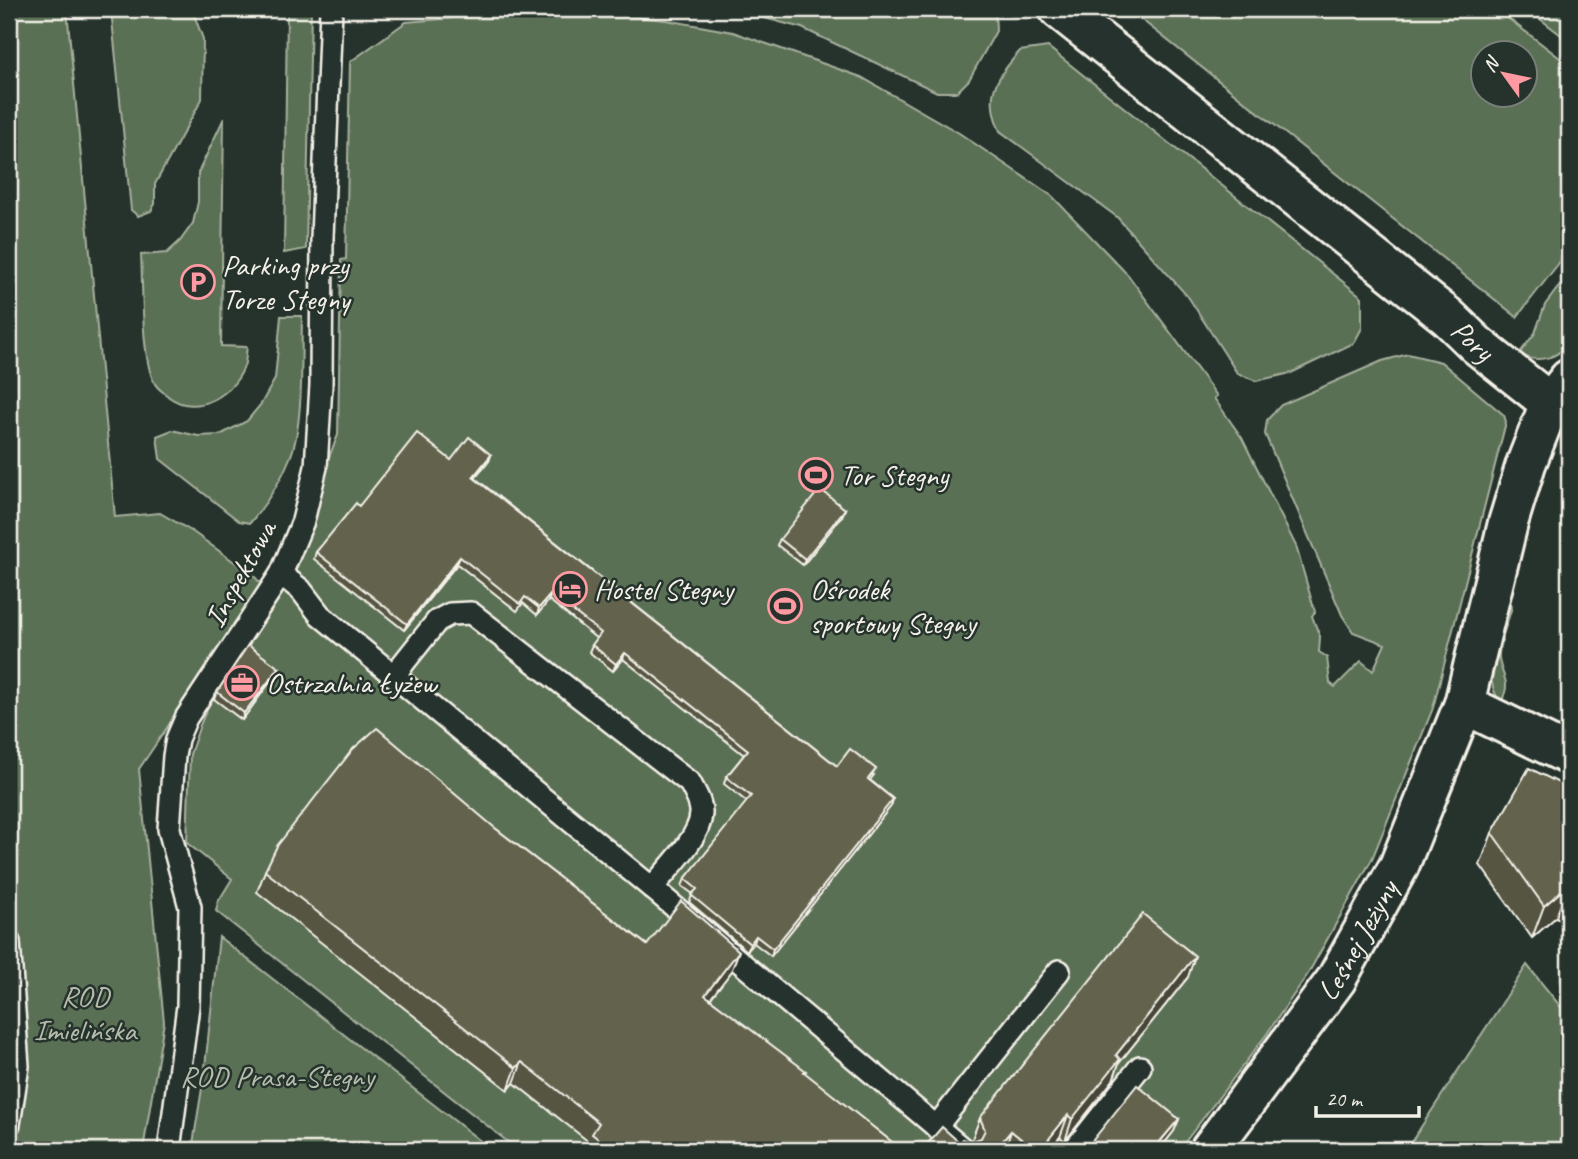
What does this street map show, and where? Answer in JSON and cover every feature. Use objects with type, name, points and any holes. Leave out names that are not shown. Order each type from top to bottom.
[{"type":"street","name":"Pory","points":[[1059,9],[1448,317],[1477,345],[1560,391],[1526,464],[1508,523],[1464,704]]},
{"type":"street","points":[[1464,704],[1569,755]]},
{"type":"street","name":"Leśnej Jeżyny","points":[[1210,1150],[1336,980],[1399,866],[1464,704]]},
{"type":"lane","name":"Inspektowa","points":[[169,1150],[188,1006],[190,907],[169,829],[177,739],[186,718],[281,574],[303,521],[316,467],[321,385],[322,238],[331,9]]},
{"type":"lane","points":[[281,574],[301,590],[320,615],[652,888],[964,1150]]},
{"type":"lane","points":[[394,675],[437,621],[450,614],[471,613],[690,783],[700,802],[702,813],[699,826],[692,839],[652,888]]},
{"type":"lane","points":[[9,942],[18,1066],[9,1124]]},
{"type":"lane","points":[[936,1127],[1059,971]]},
{"type":"lane","points":[[1074,1150],[1140,1067]]},
{"type":"green space","name":"ROD Imielińska","points":[[9,9],[67,10],[115,517],[160,513],[193,532],[255,577],[263,586],[139,769],[164,1022],[143,1150],[9,1150]]},
{"type":"green space","points":[[111,9],[192,9],[203,39],[202,99],[155,184],[155,204],[151,211],[138,216],[131,210]]},
{"type":"green space","points":[[287,9],[311,9],[306,249],[284,253]]},
{"type":"green space","name":"Ośrodek sportowy Stegny","points":[[560,9],[666,20],[733,32],[861,77],[959,133],[1052,196],[1128,275],[1217,396],[1214,398],[1242,438],[1296,546],[1315,612],[1312,616],[1320,637],[1319,652],[1327,657],[1330,683],[1335,687],[1361,661],[1373,671],[1385,644],[1353,632],[1342,615],[1265,434],[1267,420],[1281,405],[1382,361],[1408,354],[1441,362],[1504,415],[1506,422],[1433,708],[1372,859],[1308,974],[1266,1035],[1179,1150],[518,1150],[216,911],[218,902],[232,879],[187,843],[190,754],[212,697],[281,574],[338,435],[341,260],[346,259],[350,62],[406,22]]},
{"type":"green space","points":[[730,9],[995,9],[996,31],[969,80],[957,92],[937,92],[802,28]]},
{"type":"green space","points":[[1128,9],[1496,9],[1534,38],[1470,38],[1470,108],[1540,108],[1540,43],[1569,65],[1569,250],[1517,317]]},
{"type":"green space","points":[[1527,9],[1569,9],[1569,41]]},
{"type":"green space","points":[[1048,47],[1362,297],[1362,328],[1354,343],[1291,373],[1256,381],[1237,373],[1189,298],[1117,217],[1000,131],[993,108],[998,79],[1020,51]]},
{"type":"green space","points":[[224,118],[221,346],[247,347],[245,363],[234,384],[214,399],[192,405],[169,397],[155,384],[150,370],[143,321],[141,255],[167,253],[193,223],[198,202],[198,173]]},
{"type":"green space","points":[[1569,273],[1571,322],[1566,344],[1556,354],[1541,359],[1519,354],[1535,333],[1545,305]]},
{"type":"green space","points":[[281,316],[302,316],[298,427],[290,458],[282,475],[250,523],[239,521],[160,459],[157,436],[172,430],[198,436],[220,435],[247,421],[261,404],[275,379]]},
{"type":"green space","points":[[1512,606],[1499,652],[1506,683],[1501,702],[1492,682],[1492,657],[1504,610]]},
{"type":"green space","name":"ROD Prasa-Stegny","points":[[219,937],[492,1150],[192,1150],[204,1076]]},
{"type":"green space","points":[[1527,965],[1569,1017],[1569,1150],[1406,1150]]},
{"type":"building","points":[[417,433],[451,460],[469,437],[491,455],[473,477],[837,766],[850,749],[876,769],[868,779],[893,799],[773,949],[756,936],[750,944],[691,895],[697,889],[685,879],[751,796],[726,777],[748,750],[625,653],[616,664],[592,645],[601,633],[551,594],[539,608],[525,597],[520,604],[460,557],[407,624],[316,552],[356,503],[359,506]]},
{"type":"building","points":[[820,489],[845,509],[805,559],[780,539]]},
{"type":"building","points":[[248,645],[279,668],[244,713],[217,692]]},
{"type":"building","points":[[377,728],[495,828],[647,945],[681,901],[739,951],[705,995],[806,1071],[804,1072],[902,1150],[613,1150],[592,1134],[599,1123],[522,1062],[516,1068],[265,871],[277,846],[353,749]]},
{"type":"building","points":[[1529,768],[1569,788],[1569,886],[1544,906],[1492,833]]},
{"type":"building","points":[[1143,914],[1195,956],[1116,1055],[1120,1059],[1072,1119],[1068,1115],[1040,1150],[1035,1150],[1011,1131],[995,1150],[922,1150],[942,1127],[960,1143],[963,1139],[970,1142],[981,1138],[985,1130],[980,1118]]},
{"type":"building","points":[[1137,1085],[1179,1119],[1153,1150],[1096,1150],[1089,1145]]},
{"type":"place","name":"Parking przy Torze Stegny","points":[[198,282]]},
{"type":"place","name":"Tor Stegny","points":[[816,475]]},
{"type":"place","name":"Hostel Stegny","points":[[570,589]]},
{"type":"place","name":"Ośrodek sportowy Stegny","points":[[785,606]]},
{"type":"place","name":"Ostrzalnia Łyżew","points":[[242,683]]}]
